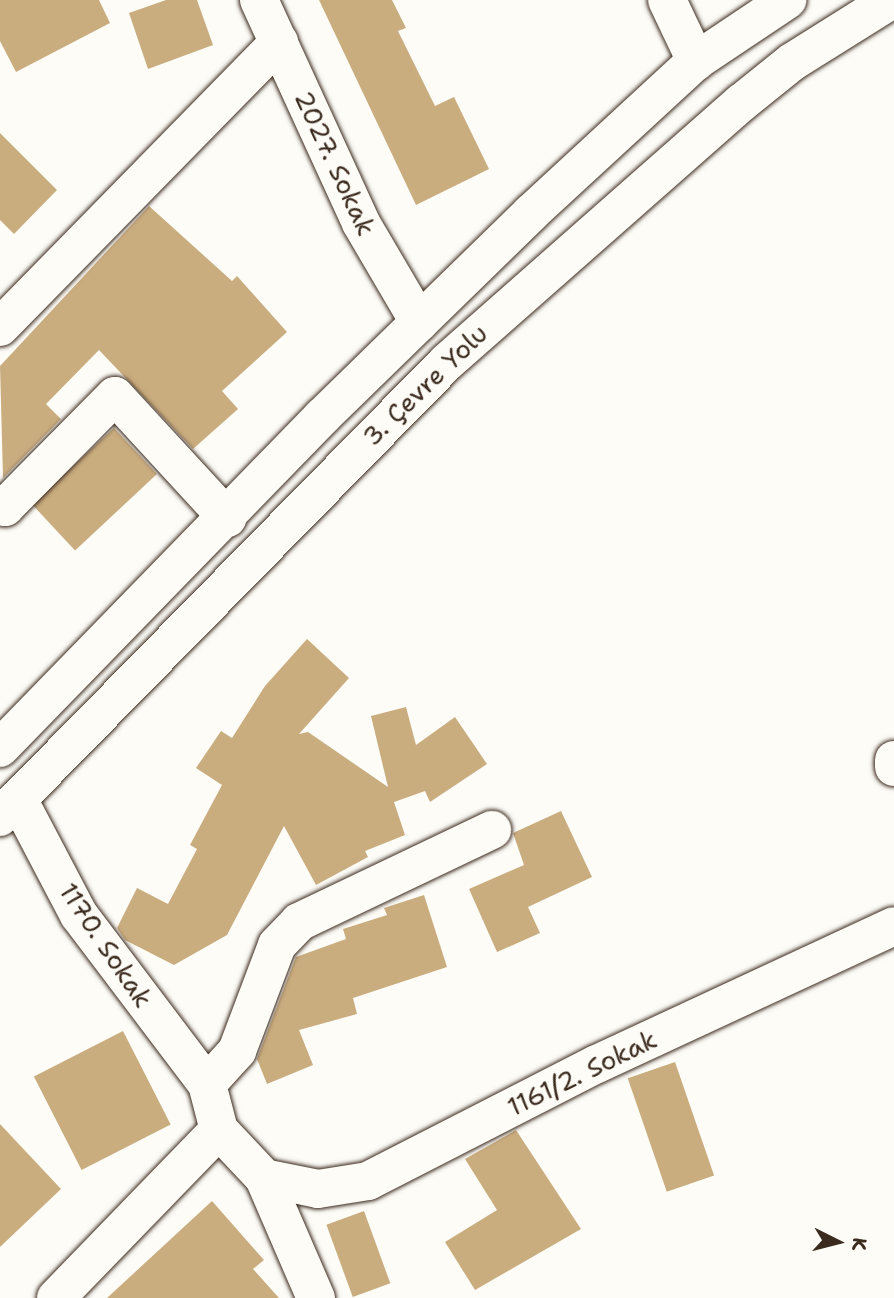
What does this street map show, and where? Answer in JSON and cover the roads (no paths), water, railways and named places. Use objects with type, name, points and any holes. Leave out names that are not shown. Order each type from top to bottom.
[{"type":"street","name":"2027. Sokak","points":[[259,0],[361,223],[419,322]]},
{"type":"street","points":[[667,0],[696,61]]},
{"type":"street","name":"3. Çevre Yolu","points":[[0,748],[419,322],[696,61],[788,0]]},
{"type":"street","name":"3. Çevre Yolu","points":[[9,808],[447,362],[741,103],[792,62],[891,0]]},
{"type":"street","points":[[0,327],[279,41]]},
{"type":"street","points":[[0,504],[5,507],[115,396],[227,518]]},
{"type":"street","points":[[894,760],[894,766]]},
{"type":"street","name":"1170. Sokak","points":[[9,808],[79,915],[207,1084]]},
{"type":"street","points":[[316,1298],[264,1178],[219,1130],[207,1084],[237,1051],[277,945],[299,922],[492,830]]},
{"type":"street","name":"1161/2. Sokak","points":[[264,1178],[318,1189],[368,1181],[597,1064],[892,924]]},
{"type":"street","points":[[56,1298],[219,1130]]}]
